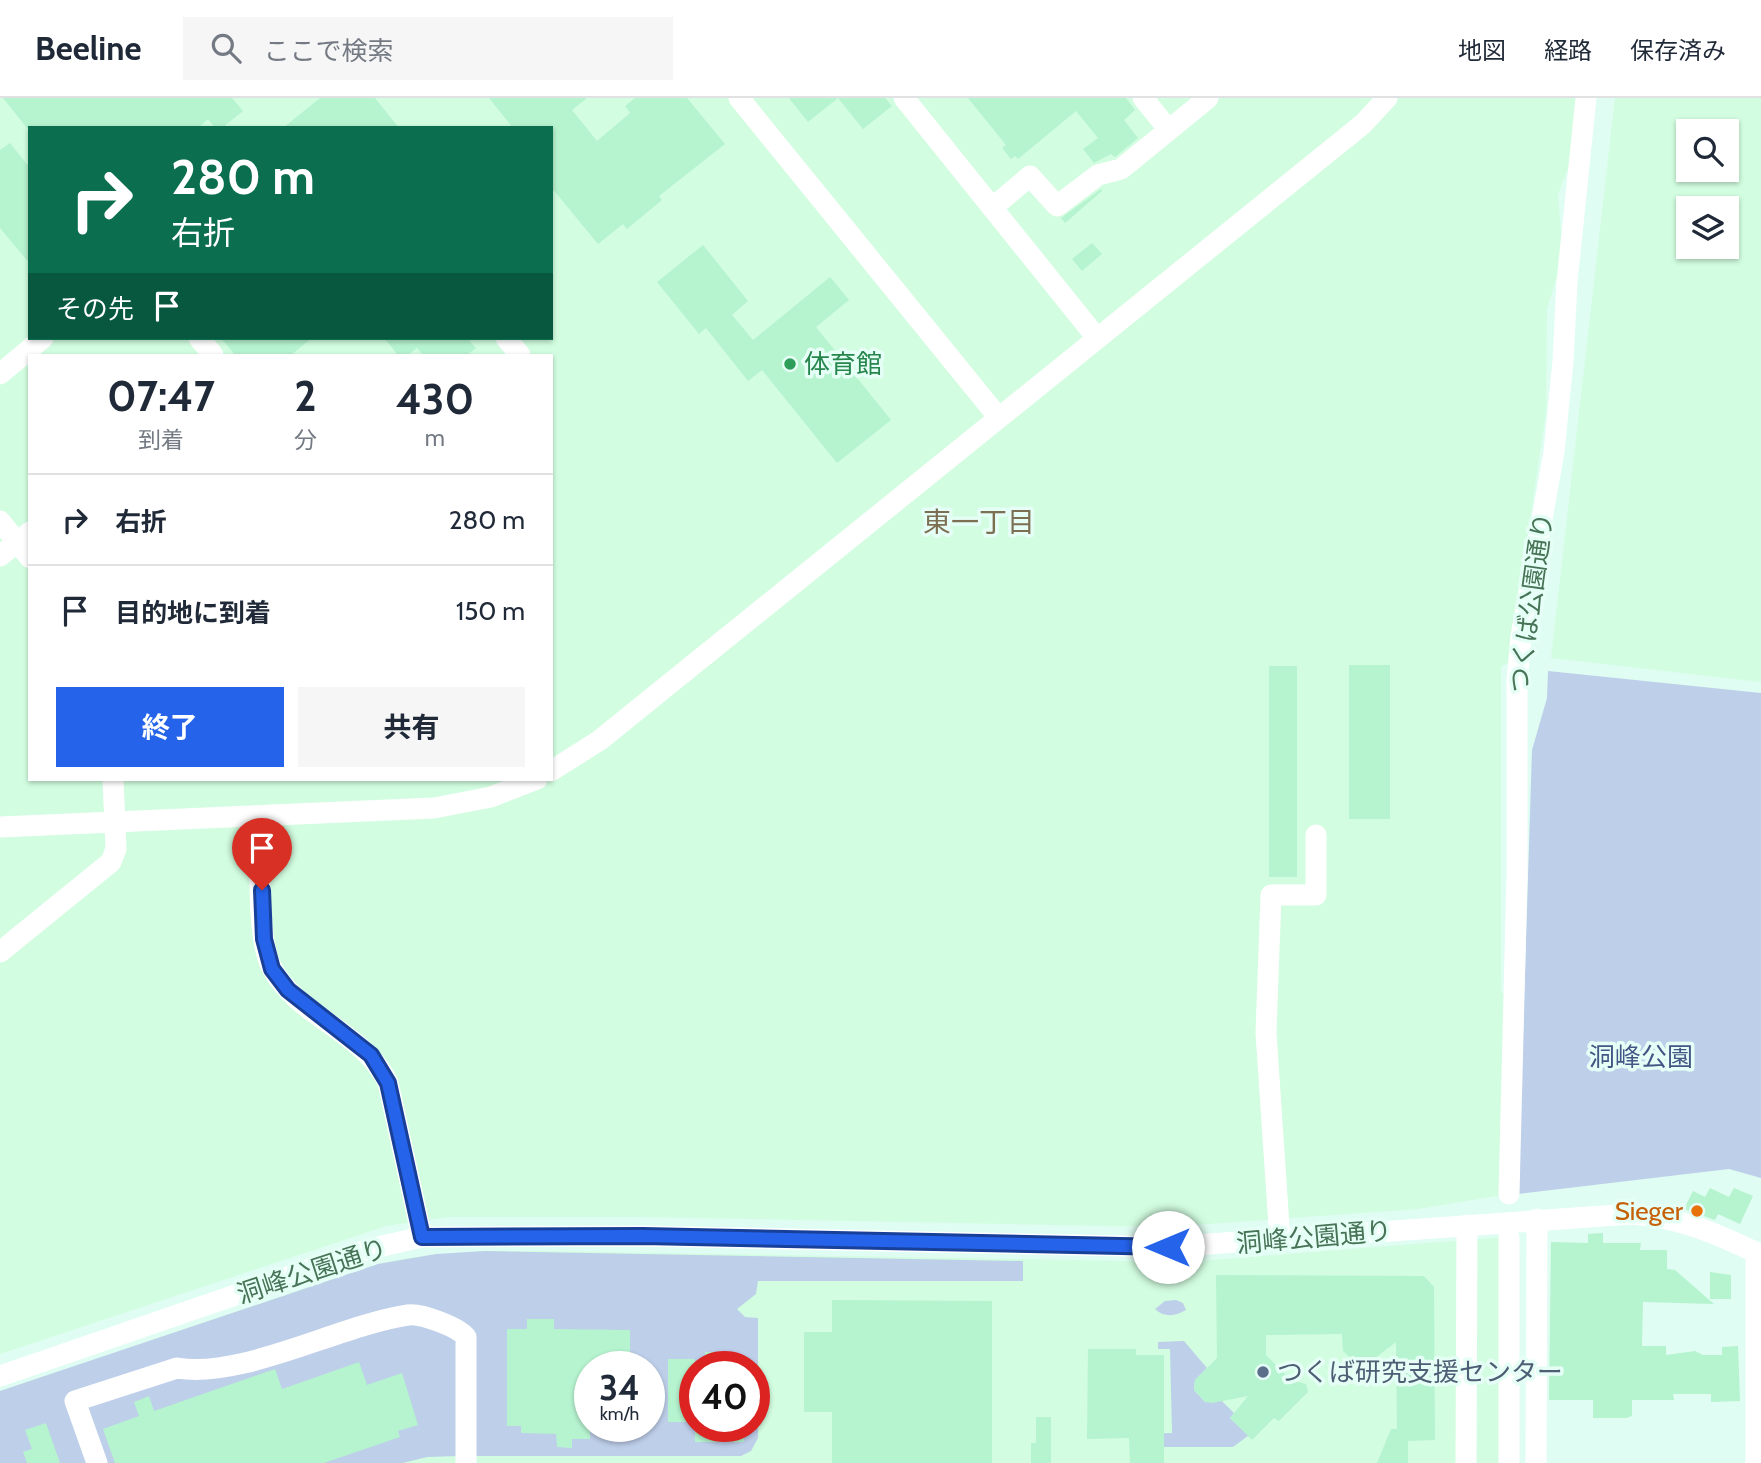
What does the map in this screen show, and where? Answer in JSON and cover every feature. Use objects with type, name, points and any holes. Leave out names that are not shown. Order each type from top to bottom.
[{"type":"street","points":[[739,98],[999,418]]},
{"type":"street","points":[[904,98],[1097,338]]},
{"type":"street","points":[[1143,98],[1169,130]]},
{"type":"street","points":[[992,208],[1030,176],[1058,206],[1098,175],[1121,169],[1208,98]]},
{"type":"street","points":[[553,770],[600,740],[1363,124],[1387,98]]},
{"type":"street","name":"つくば公園通り","points":[[1509,1194],[1517,876],[1517,681],[1521,636],[1555,452],[1567,282],[1586,98]]},
{"type":"street","points":[[0,374],[41,340]]},
{"type":"street","points":[[201,340],[212,354]]},
{"type":"street","points":[[508,340],[519,354]]},
{"type":"street","points":[[0,521],[25,544],[0,556]]},
{"type":"street","points":[[0,952],[110,862],[116,849],[113,781]]},
{"type":"street","points":[[0,827],[462,804],[491,797],[532,781]]},
{"type":"street","points":[[259,816],[266,954],[288,990],[371,1055],[382,1069],[388,1083],[422,1237]]},
{"type":"street","points":[[1280,1241],[1266,1033],[1271,895],[1316,895],[1316,835]]},
{"type":"street","name":"洞峰公園通り","points":[[0,1376],[369,1249],[422,1237],[643,1236],[1154,1247],[1280,1241],[1537,1219],[1631,1214],[1660,1216],[1724,1237],[1758,1253]]},
{"type":"street","points":[[1536,1463],[1537,1219]]},
{"type":"street","points":[[1466,1463],[1467,1225]]},
{"type":"street","points":[[1510,1238],[1510,1463]]},
{"type":"street","points":[[1755,1463],[1758,1253]]},
{"type":"street","points":[[97,1463],[75,1401],[177,1368],[192,1370],[225,1367],[411,1314],[459,1328],[466,1337],[466,1463]]},
{"type":"shaded area","points":[[0,98],[1580,98],[1577,146],[1558,194],[1563,256],[1547,309],[1546,412],[1509,662],[1501,667],[1501,993],[1505,993],[1502,1195],[1418,1209],[1165,1227],[645,1217],[449,1217],[386,1226],[0,1354]]},
{"type":"shaded area","points":[[1615,98],[1761,98],[1761,682],[1551,658]]},
{"type":"shaded area","points":[[1505,1237],[1504,1463],[0,1463],[0,1391],[378,1264],[408,1258],[485,1251],[1185,1262]]},
{"type":"green space","name":"洞峰公園","points":[[1548,671],[1761,693],[1761,1178],[1729,1169],[1518,1194],[1532,750],[1547,698]]},
{"type":"green space","points":[[485,1251],[1023,1261],[1023,1281],[758,1281],[756,1294],[737,1309],[745,1317],[758,1318],[758,1351],[679,1351],[679,1442],[756,1442],[751,1451],[741,1456],[459,1456],[427,1457],[403,1463],[0,1463],[0,1391],[378,1264],[436,1254]]},
{"type":"green space","points":[[1176,1300],[1183,1303],[1186,1310],[1170,1315],[1155,1309],[1165,1301]]},
{"type":"green space","points":[[1184,1341],[1207,1368],[1195,1380],[1194,1390],[1205,1402],[1221,1400],[1234,1413],[1230,1418],[1249,1435],[1233,1447],[1139,1447],[1140,1434],[1172,1433],[1170,1349],[1158,1349],[1158,1342]]},
{"type":"building","points":[[3,98],[232,98],[243,111],[224,126],[213,126],[208,119],[200,126],[27,128]]},
{"type":"building","points":[[320,98],[375,98],[397,126],[285,126]]},
{"type":"building","points":[[489,98],[587,98],[572,110],[597,141],[630,113],[625,106],[635,98],[687,98],[725,144],[659,196],[662,200],[627,229],[623,224],[598,244],[553,189],[553,126],[511,126]]},
{"type":"building","points":[[789,98],[838,98],[808,122]]},
{"type":"building","points":[[838,98],[885,98],[892,106],[863,129]]},
{"type":"building","points":[[968,98],[1126,98],[1135,110],[1124,120],[1138,138],[1115,157],[1111,154],[1094,163],[1083,149],[1098,138],[1076,111],[1018,159],[1015,156],[1011,159],[1002,148],[1006,145]]},
{"type":"building","points":[[10,143],[28,166],[28,262],[0,228],[0,150]]},
{"type":"building","points":[[1101,189],[1102,191],[1065,223],[1061,218]]},
{"type":"building","points":[[1092,243],[1102,254],[1082,271],[1072,259]]},
{"type":"building","name":"体育館","points":[[703,245],[748,301],[732,315],[753,340],[830,277],[849,300],[816,327],[891,420],[837,463],[762,370],[748,381],[706,328],[699,334],[657,282]]},
{"type":"building","points":[[223,340],[310,340],[292,354],[234,354]]},
{"type":"building","points":[[386,340],[469,340],[476,348],[468,354],[422,354],[417,348],[409,354],[397,354]]},
{"type":"building","points":[[1349,665],[1390,665],[1390,819],[1349,819]]},
{"type":"building","points":[[1269,666],[1297,666],[1297,877],[1269,877]]},
{"type":"building","points":[[1710,1188],[1729,1197],[1734,1188],[1753,1196],[1740,1224],[1718,1214],[1715,1220],[1684,1209],[1693,1191],[1705,1197]]},
{"type":"building","points":[[1603,1233],[1603,1243],[1641,1243],[1640,1250],[1667,1250],[1667,1269],[1675,1270],[1714,1304],[1643,1302],[1642,1346],[1666,1346],[1666,1355],[1695,1351],[1703,1355],[1722,1355],[1722,1347],[1738,1346],[1740,1401],[1711,1402],[1711,1394],[1673,1394],[1674,1400],[1632,1400],[1632,1416],[1626,1418],[1593,1418],[1593,1400],[1549,1400],[1551,1242],[1588,1243],[1588,1234]]},
{"type":"building","points":[[1710,1272],[1731,1275],[1731,1299],[1710,1299]]},
{"type":"building","points":[[1216,1275],[1424,1276],[1434,1287],[1435,1440],[1408,1441],[1408,1463],[1377,1463],[1391,1429],[1397,1429],[1396,1342],[1365,1366],[1359,1366],[1343,1351],[1342,1334],[1266,1335],[1266,1355],[1291,1380],[1306,1384],[1308,1392],[1279,1421],[1274,1418],[1252,1440],[1230,1418],[1248,1396],[1212,1403],[1205,1402],[1194,1390],[1195,1380],[1217,1358]]},
{"type":"building","points":[[832,1300],[992,1301],[992,1463],[832,1463],[832,1412],[804,1412],[804,1332],[832,1332]]},
{"type":"building","points":[[527,1319],[554,1319],[554,1329],[630,1330],[630,1351],[574,1351],[572,1448],[557,1447],[556,1434],[521,1433],[521,1426],[507,1426],[507,1329],[527,1329]]},
{"type":"building","points":[[1088,1349],[1136,1349],[1136,1355],[1164,1355],[1164,1463],[1130,1463],[1129,1438],[1087,1439]]},
{"type":"building","points":[[668,1359],[679,1359],[679,1422],[668,1422]]},
{"type":"building","points":[[359,1362],[367,1385],[402,1373],[418,1425],[398,1431],[400,1437],[324,1463],[115,1463],[103,1429],[139,1416],[134,1402],[149,1396],[154,1411],[275,1369],[282,1389]]},
{"type":"building","points":[[1036,1417],[1051,1417],[1051,1463],[1031,1463],[1031,1443],[1036,1443]]},
{"type":"building","points":[[46,1423],[60,1463],[27,1463],[23,1452],[32,1449],[25,1430]]},
{"type":"place","name":"体育館","points":[[790,364]]},
{"type":"place","name":"Sieger","points":[[1697,1211]]},
{"type":"place","name":"つくば研究支援センター","points":[[1263,1372]]},
{"type":"district","name":"東一丁目","points":[[979,522]]},
{"type":"route","points":[[262,890],[264,939],[272,969],[288,990],[371,1055],[382,1069],[388,1083],[422,1237],[643,1236],[1168,1247]]}]
